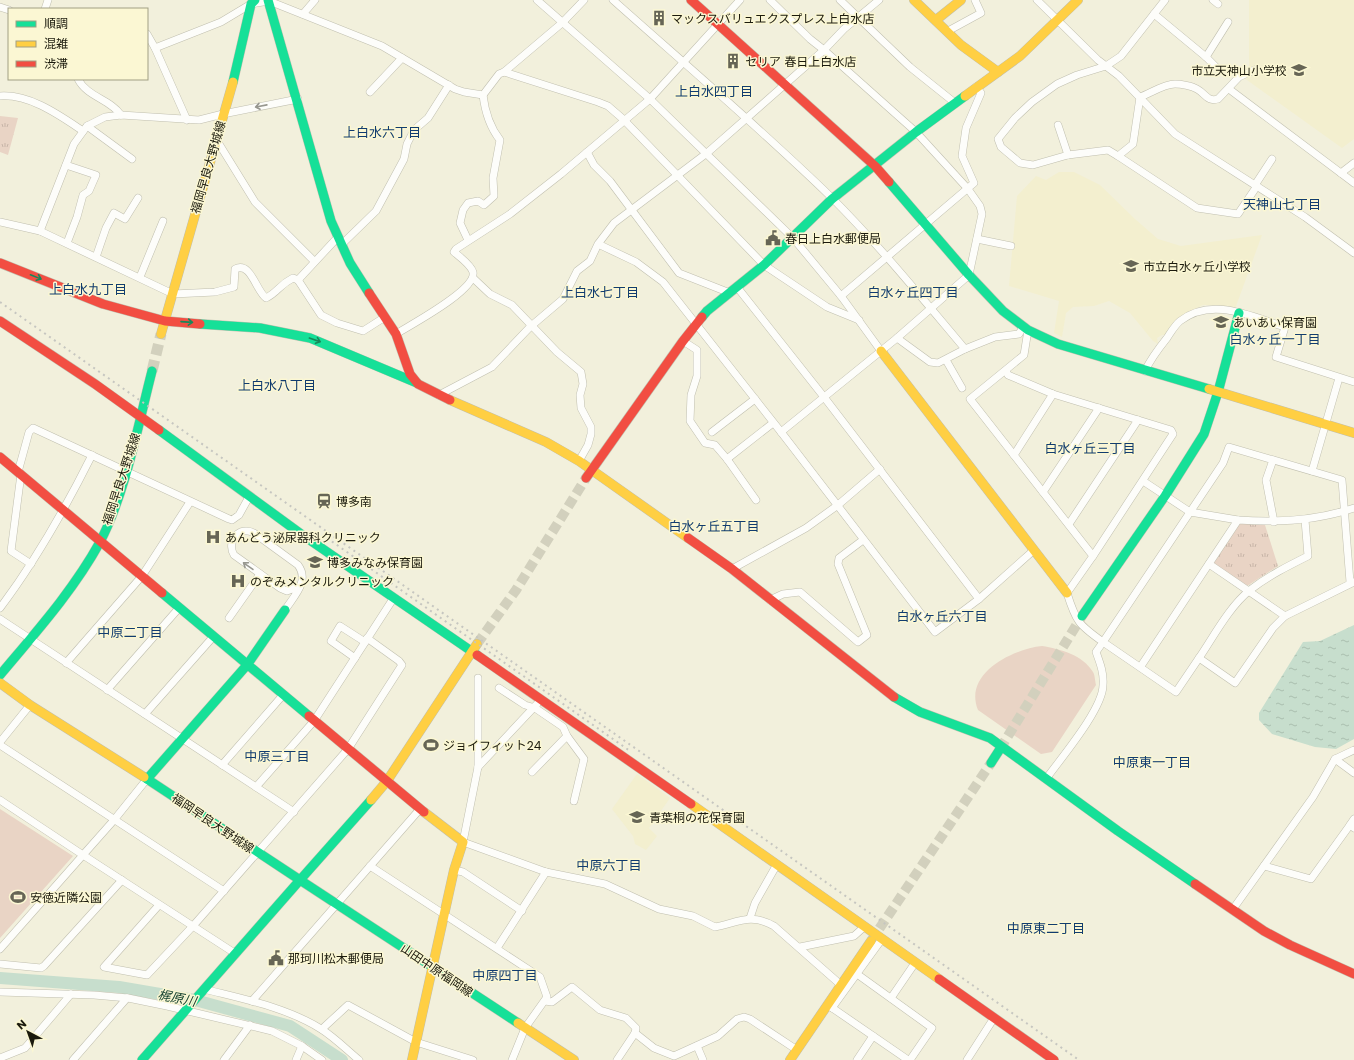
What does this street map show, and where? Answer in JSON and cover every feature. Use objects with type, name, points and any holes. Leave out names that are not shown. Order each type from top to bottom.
[{"type":"street","points":[[303,14],[315,0]]},
{"type":"street","points":[[537,0],[650,99],[793,238],[860,320],[881,351],[1067,593],[1075,618],[1083,628],[1141,666],[1176,692],[1236,604],[1249,590],[1278,571],[1308,556],[1305,520]]},
{"type":"street","points":[[468,240],[460,223],[463,210],[468,203],[478,201],[484,205],[494,196],[493,178],[500,140],[490,128],[484,107],[483,95],[499,74],[504,72],[562,23],[584,0]]},
{"type":"street","points":[[613,0],[746,119],[832,199],[931,308],[965,349]]},
{"type":"street","points":[[691,0],[875,166],[969,275],[1003,311],[1026,328],[1058,344],[1354,433]]},
{"type":"street","points":[[396,334],[441,308],[469,285],[473,278],[473,271],[454,252],[456,248],[468,240],[475,238],[510,214],[650,99],[740,0]]},
{"type":"street","points":[[770,0],[810,39],[916,132],[968,189],[980,206],[982,214],[969,275],[897,338],[781,432]]},
{"type":"street","points":[[840,0],[910,67],[955,103]]},
{"type":"street","points":[[440,395],[492,367],[530,327],[563,299],[578,270],[590,262],[598,244],[614,223],[707,153],[879,0]]},
{"type":"street","points":[[914,0],[961,45],[998,72]]},
{"type":"street","points":[[936,20],[961,0]]},
{"type":"street","points":[[948,31],[981,13],[975,0]]},
{"type":"street","points":[[1037,0],[1106,66],[1119,76],[1176,134],[1305,217],[1354,253]]},
{"type":"street","points":[[586,478],[682,341],[707,311],[764,265],[832,199],[916,132],[1020,56],[1078,0]]},
{"type":"street","points":[[1165,0],[1121,56],[1106,66],[1077,75],[1057,84],[1032,102],[1015,118],[998,139],[1001,147],[1020,163],[1032,165],[1068,154],[1108,150],[1197,208],[1238,214],[1272,159]]},
{"type":"street","points":[[269,1],[298,99],[331,221],[350,263],[396,334],[410,374],[418,384]]},
{"type":"street","points":[[155,48],[221,22],[253,2],[269,1],[382,46],[449,85],[464,92],[483,95]]},
{"type":"street","name":"福岡早良大野城線","points":[[161,334],[239,59],[253,2]]},
{"type":"street","points":[[1154,14],[1206,56],[1216,67]]},
{"type":"street","points":[[1206,56],[1228,22]]},
{"type":"street","points":[[148,36],[155,48],[186,120]]},
{"type":"street","points":[[370,92],[402,58]]},
{"type":"street","points":[[1140,97],[1170,84],[1178,84],[1197,89],[1209,100],[1214,100],[1218,99],[1229,89],[1239,77],[1254,70]]},
{"type":"street","points":[[504,72],[598,102],[612,109],[764,265],[828,307],[860,320]]},
{"type":"street","points":[[79,80],[82,86],[115,107],[121,115]]},
{"type":"street","points":[[298,280],[314,261],[376,210],[404,159],[407,144],[414,130],[428,118],[449,85]]},
{"type":"street","points":[[841,296],[974,183],[962,156],[966,128],[981,93],[976,87]]},
{"type":"street","points":[[1229,89],[1354,183]]},
{"type":"street","points":[[0,96],[29,100],[57,113],[85,128],[132,159]]},
{"type":"street","points":[[1118,156],[1133,144],[1140,97]]},
{"type":"street","points":[[40,231],[74,144],[85,128],[105,117],[121,115],[199,120],[298,99]]},
{"type":"street","points":[[1058,125],[1068,154]]},
{"type":"street","points":[[216,139],[255,202],[314,261]]},
{"type":"street","points":[[586,152],[594,165],[610,181],[679,273],[734,290],[824,397],[979,599]]},
{"type":"street","points":[[1340,173],[1354,163]]},
{"type":"street","points":[[66,165],[96,175],[89,191],[83,195],[77,217],[67,243]]},
{"type":"street","points":[[96,257],[106,228],[114,213],[125,219],[131,204],[138,198]]},
{"type":"street","points":[[140,277],[163,221]]},
{"type":"street","points":[[0,222],[40,231],[140,277],[173,294],[215,292],[234,287],[235,269],[244,267],[250,274],[261,295],[266,298],[273,295],[282,283],[293,278],[298,280],[322,315],[337,322],[363,331],[385,317]]},
{"type":"street","points":[[977,239],[1011,246]]},
{"type":"street","points":[[598,244],[636,262],[663,282],[838,505],[863,540],[935,632],[979,599],[1034,550]]},
{"type":"street","points":[[0,263],[103,304],[165,321],[283,332],[310,338],[418,384],[546,442],[579,461],[732,570],[889,694],[924,714],[967,727],[990,738],[1160,860],[1264,931],[1290,946],[1354,974]]},
{"type":"street","points":[[473,278],[490,294],[512,305],[530,327],[556,352],[581,372],[583,384],[580,395],[581,408],[591,426],[591,434],[588,445],[579,461]]},
{"type":"street","points":[[1146,371],[1150,360],[1179,322],[1190,314],[1204,309],[1218,308],[1285,327],[1276,357],[1354,382]]},
{"type":"street","points":[[1082,616],[1165,496],[1204,434],[1218,392],[1240,313]]},
{"type":"street","points":[[0,321],[45,350],[141,417],[249,497],[393,599],[472,652],[537,704],[563,727],[567,736],[584,759],[574,800]]},
{"type":"street","points":[[897,338],[930,362],[938,364],[965,349],[995,337],[1019,334],[1026,328]]},
{"type":"street","points":[[1026,328],[1024,355],[970,399],[1093,556]]},
{"type":"street","points":[[682,341],[697,350],[697,376],[691,394],[690,421],[705,443],[714,445],[727,459],[756,500]]},
{"type":"street","points":[[387,371],[404,359]]},
{"type":"street","points":[[946,360],[962,388]]},
{"type":"street","name":"福岡早良大野城線","points":[[0,676],[70,590],[100,541],[114,507],[126,470],[152,371]]},
{"type":"street","points":[[1006,371],[1008,375],[1053,394],[1171,430],[1173,434],[1067,593]]},
{"type":"street","points":[[1312,471],[1339,378]]},
{"type":"street","points":[[1014,455],[1053,394]]},
{"type":"street","points":[[712,432],[755,399]]},
{"type":"street","points":[[1043,492],[1100,408]]},
{"type":"street","points":[[1068,524],[1138,420]]},
{"type":"street","points":[[727,459],[773,423]]},
{"type":"street","points":[[31,564],[10,551],[20,473],[29,432],[33,428],[126,470],[190,502],[232,520],[238,515],[249,497]]},
{"type":"street","points":[[1046,779],[1098,705],[1104,686],[1102,670],[1096,652],[1223,463],[1229,447],[1342,480],[1352,582],[1286,616],[1273,628],[1235,683],[1199,658]]},
{"type":"street","points":[[0,608],[31,564],[64,511],[92,455]]},
{"type":"street","points":[[0,456],[348,750],[420,809],[464,842],[546,872],[605,884],[659,908],[700,918],[715,927],[750,918],[761,920],[774,926],[800,947],[841,985]]},
{"type":"street","points":[[1273,460],[1266,480],[1274,522]]},
{"type":"street","points":[[732,570],[806,528],[838,505],[880,469]]},
{"type":"street","points":[[1143,481],[1190,512],[1238,520],[1274,522],[1305,520],[1354,508]]},
{"type":"street","points":[[66,663],[142,576],[190,502]]},
{"type":"street","points":[[1141,666],[1238,520]]},
{"type":"street","points":[[0,949],[114,820],[147,779],[247,665],[300,586],[304,578],[298,565],[254,533],[248,530],[242,530],[231,544],[231,550],[234,555],[280,588],[287,591],[300,586]]},
{"type":"street","points":[[770,600],[783,594],[800,592],[858,642],[867,635],[838,564],[839,558],[863,540]]},
{"type":"street","points":[[1209,564],[1286,616]]},
{"type":"street","points":[[229,618],[260,574]]},
{"type":"street","points":[[280,588],[284,594],[285,610]]},
{"type":"street","points":[[256,787],[314,721],[393,599]]},
{"type":"street","points":[[107,690],[179,608]]},
{"type":"street","points":[[0,619],[294,812]]},
{"type":"street","points":[[159,905],[104,967],[147,975],[193,926],[348,750],[402,665],[399,661],[366,640],[340,626],[331,641],[355,658]]},
{"type":"street","points":[[145,714],[213,637]]},
{"type":"street","points":[[142,1060],[387,781],[477,644]]},
{"type":"street","points":[[412,1060],[454,870],[464,842],[478,767],[478,678]]},
{"type":"street","name":"福岡早良大野城線","points":[[0,683],[30,705],[147,779],[300,880]]},
{"type":"street","points":[[499,688],[525,705],[537,704],[588,732],[776,866],[1054,1060]]},
{"type":"street","points":[[222,765],[283,695]]},
{"type":"street","points":[[478,767],[537,704]]},
{"type":"street","points":[[30,705],[0,743],[114,820],[224,891]]},
{"type":"street","points":[[532,772],[567,736]]},
{"type":"street","points":[[991,763],[1000,749]]},
{"type":"street","points":[[1233,909],[1313,797],[1335,760],[1354,750]]},
{"type":"street","points":[[1335,760],[1354,773]]},
{"type":"street","points":[[0,800],[236,954]]},
{"type":"street","points":[[252,1001],[420,809]]},
{"type":"street","points":[[1264,866],[1311,879],[1353,824]]},
{"type":"street","points":[[370,866],[540,977],[547,997],[525,1028],[512,1060]]},
{"type":"street","points":[[750,918],[755,903],[776,866]]},
{"type":"street","points":[[454,870],[463,872],[522,911]]},
{"type":"street","points":[[497,948],[546,872]]},
{"type":"street","points":[[0,964],[41,968],[44,966],[122,880]]},
{"type":"street","name":"山田中原福岡線","points":[[300,880],[574,1060]]},
{"type":"street","points":[[800,947],[854,936],[864,927]]},
{"type":"street","points":[[790,1060],[830,1006],[857,974],[882,939]]},
{"type":"street","points":[[830,1006],[841,985],[871,942]]},
{"type":"street","points":[[891,998],[915,963]]},
{"type":"street","points":[[830,1006],[909,1060],[932,1028],[857,974]]},
{"type":"street","points":[[545,1001],[552,1002],[572,987],[600,1010],[626,1018],[636,1028],[635,1033],[617,1060]]},
{"type":"street","points":[[202,991],[252,1001],[276,1008],[322,1029],[359,1060]]},
{"type":"street","points":[[0,992],[71,994],[127,998],[185,1010],[272,1031],[302,1046],[322,1060]]},
{"type":"street","points":[[0,1057],[25,1048],[71,994]]},
{"type":"street","points":[[73,1060],[127,998]]},
{"type":"street","points":[[322,1029],[348,1005],[416,1042],[473,1060]]},
{"type":"street","points":[[635,1033],[654,1048],[674,1056],[718,1036],[737,1019],[744,1017],[750,1019],[797,1050]]},
{"type":"street","points":[[967,1060],[994,1018]]},
{"type":"street","points":[[224,1060],[250,1026]]},
{"type":"street","points":[[857,1060],[873,1036]]},
{"type":"street","points":[[296,1060],[302,1046]]},
{"type":"street","points":[[697,1046],[703,1060]]},
{"type":"shaded area","name":"市立天神山小学校","points":[[1249,0],[1354,0],[1354,139],[1342,148],[1240,75],[1249,66]]},
{"type":"shaded area","name":"市立白水ヶ丘小学校","points":[[1059,172],[1074,172],[1100,185],[1158,239],[1181,246],[1262,235],[1235,309],[1217,305],[1203,305],[1188,312],[1179,319],[1166,335],[1162,335],[1157,338],[1158,344],[1153,341],[1130,313],[1109,301],[1094,306],[1073,307],[1066,313],[1062,337],[1054,333],[1059,301],[1009,286],[1017,196],[1036,176],[1046,180]]},
{"type":"shaded area","name":"青葉桐の花保育園","points":[[637,774],[670,798],[649,828],[657,836],[646,850],[635,844],[633,836],[612,809]]},
{"type":"green space","points":[[0,116],[18,118],[8,155],[0,152]]},
{"type":"green space","points":[[1240,523],[1265,525],[1278,566],[1247,586],[1213,563]]},
{"type":"green space","points":[[1042,646],[1063,651],[1083,661],[1093,672],[1096,685],[1052,752],[1041,754],[978,710],[975,697],[978,685],[984,674],[994,665],[1018,652]]},
{"type":"green space","name":"安徳近隣公園","points":[[0,809],[73,856],[0,938]]},
{"type":"water","points":[[1354,625],[1354,739],[1336,749],[1315,747],[1272,734],[1259,720],[1259,713],[1303,642],[1320,641]]},
{"type":"waterway","name":"梶原川","points":[[0,978],[119,987],[195,1000],[290,1026],[342,1060]]},
{"type":"tunnel","points":[[152,371],[161,334]]},
{"type":"tunnel","points":[[477,644],[516,590],[586,478]]},
{"type":"tunnel","points":[[1000,749],[1082,616]]},
{"type":"tunnel","points":[[871,941],[991,763]]},
{"type":"railway","points":[[0,302],[1079,1060]]},
{"type":"railway","points":[[327,538],[630,751]]},
{"type":"traffic: fast","points":[[233,82],[251,4],[255,0]]},
{"type":"traffic: fast","points":[[268,0],[331,221],[350,263],[369,293]]},
{"type":"traffic: fast","points":[[702,317],[707,311],[764,265],[832,199],[916,132],[965,96]]},
{"type":"traffic: fast","points":[[889,182],[969,275],[1003,311],[1028,330],[1058,344],[1209,389]]},
{"type":"traffic: fast","points":[[1082,616],[1165,496],[1204,434],[1218,392],[1239,313]]},
{"type":"traffic: fast","points":[[200,324],[260,328],[310,338],[417,383]]},
{"type":"traffic: fast","points":[[0,675],[66,594],[100,542],[109,523],[124,480],[152,371]]},
{"type":"traffic: fast","points":[[159,430],[301,534],[477,655]]},
{"type":"traffic: fast","points":[[162,593],[309,716]]},
{"type":"traffic: fast","points":[[147,779],[247,665],[285,610]]},
{"type":"traffic: fast","points":[[894,697],[920,712],[990,738],[1118,831],[1195,884]]},
{"type":"traffic: fast","points":[[991,763],[1000,749]]},
{"type":"traffic: fast","points":[[142,1060],[300,880],[144,777]]},
{"type":"traffic: fast","points":[[371,800],[300,880],[518,1023]]},
{"type":"traffic: slow","points":[[914,0],[961,45],[998,72]]},
{"type":"traffic: slow","points":[[936,20],[961,0]]},
{"type":"traffic: slow","points":[[965,96],[1020,56],[1078,0]]},
{"type":"traffic: slow","points":[[161,334],[233,82]]},
{"type":"traffic: slow","points":[[881,351],[1067,593]]},
{"type":"traffic: slow","points":[[1209,389],[1354,433]]},
{"type":"traffic: slow","points":[[450,400],[546,442],[579,461],[688,538]]},
{"type":"traffic: slow","points":[[371,800],[387,781],[477,644]]},
{"type":"traffic: slow","points":[[0,683],[30,705],[144,777]]},
{"type":"traffic: slow","points":[[691,804],[939,979]]},
{"type":"traffic: slow","points":[[412,1060],[454,870],[463,842],[424,812]]},
{"type":"traffic: slow","points":[[790,1060],[871,941]]},
{"type":"traffic: slow","points":[[518,1023],[574,1060]]},
{"type":"traffic: jam","points":[[691,0],[875,166],[889,182]]},
{"type":"traffic: jam","points":[[0,263],[103,304],[165,321],[200,324]]},
{"type":"traffic: jam","points":[[369,293],[396,334],[410,374],[418,384],[450,400]]},
{"type":"traffic: jam","points":[[586,478],[683,341],[702,317]]},
{"type":"traffic: jam","points":[[0,321],[95,384],[159,430]]},
{"type":"traffic: jam","points":[[0,457],[162,593]]},
{"type":"traffic: jam","points":[[688,538],[732,569],[894,697]]},
{"type":"traffic: jam","points":[[477,655],[691,804]]},
{"type":"traffic: jam","points":[[309,716],[424,812]]},
{"type":"traffic: jam","points":[[1195,884],[1264,931],[1290,945],[1354,974]]},
{"type":"traffic: jam","points":[[939,979],[1054,1060]]},
{"type":"place","name":"マックスバリュエクスプレス上白水店","points":[[659,18]]},
{"type":"place","name":"セリア 春日上白水店","points":[[733,61]]},
{"type":"place","name":"市立天神山小学校","points":[[1299,70]]},
{"type":"place","name":"春日上白水郵便局","points":[[773,238]]},
{"type":"place","name":"市立白水ヶ丘小学校","points":[[1131,266]]},
{"type":"place","name":"あいあい保育園","points":[[1221,322]]},
{"type":"place","name":"博多南","points":[[324,501]]},
{"type":"place","name":"あんどう泌尿器科クリニック","points":[[213,537]]},
{"type":"place","name":"博多みなみ保育園","points":[[315,562]]},
{"type":"place","name":"のぞみメンタルクリニック","points":[[238,581]]},
{"type":"place","name":"ジョイフィット24","points":[[431,745]]},
{"type":"place","name":"青葉桐の花保育園","points":[[637,817]]},
{"type":"place","name":"安徳近隣公園","points":[[18,897]]},
{"type":"place","name":"那珂川松木郵便局","points":[[276,958]]},
{"type":"district","name":"上白水四丁目","points":[[714,91]]},
{"type":"district","name":"上白水六丁目","points":[[382,132]]},
{"type":"district","name":"天神山七丁目","points":[[1282,204]]},
{"type":"district","name":"上白水九丁目","points":[[88,289]]},
{"type":"district","name":"上白水七丁目","points":[[600,292]]},
{"type":"district","name":"白水ヶ丘四丁目","points":[[913,292]]},
{"type":"district","name":"白水ヶ丘一丁目","points":[[1275,339]]},
{"type":"district","name":"上白水八丁目","points":[[277,385]]},
{"type":"district","name":"白水ヶ丘三丁目","points":[[1090,448]]},
{"type":"district","name":"白水ヶ丘五丁目","points":[[714,526]]},
{"type":"district","name":"白水ヶ丘六丁目","points":[[942,616]]},
{"type":"district","name":"中原二丁目","points":[[130,632]]},
{"type":"district","name":"中原三丁目","points":[[277,756]]},
{"type":"district","name":"中原東一丁目","points":[[1152,762]]},
{"type":"district","name":"中原六丁目","points":[[609,865]]},
{"type":"district","name":"中原東二丁目","points":[[1046,928]]},
{"type":"district","name":"中原四丁目","points":[[505,975]]}]
